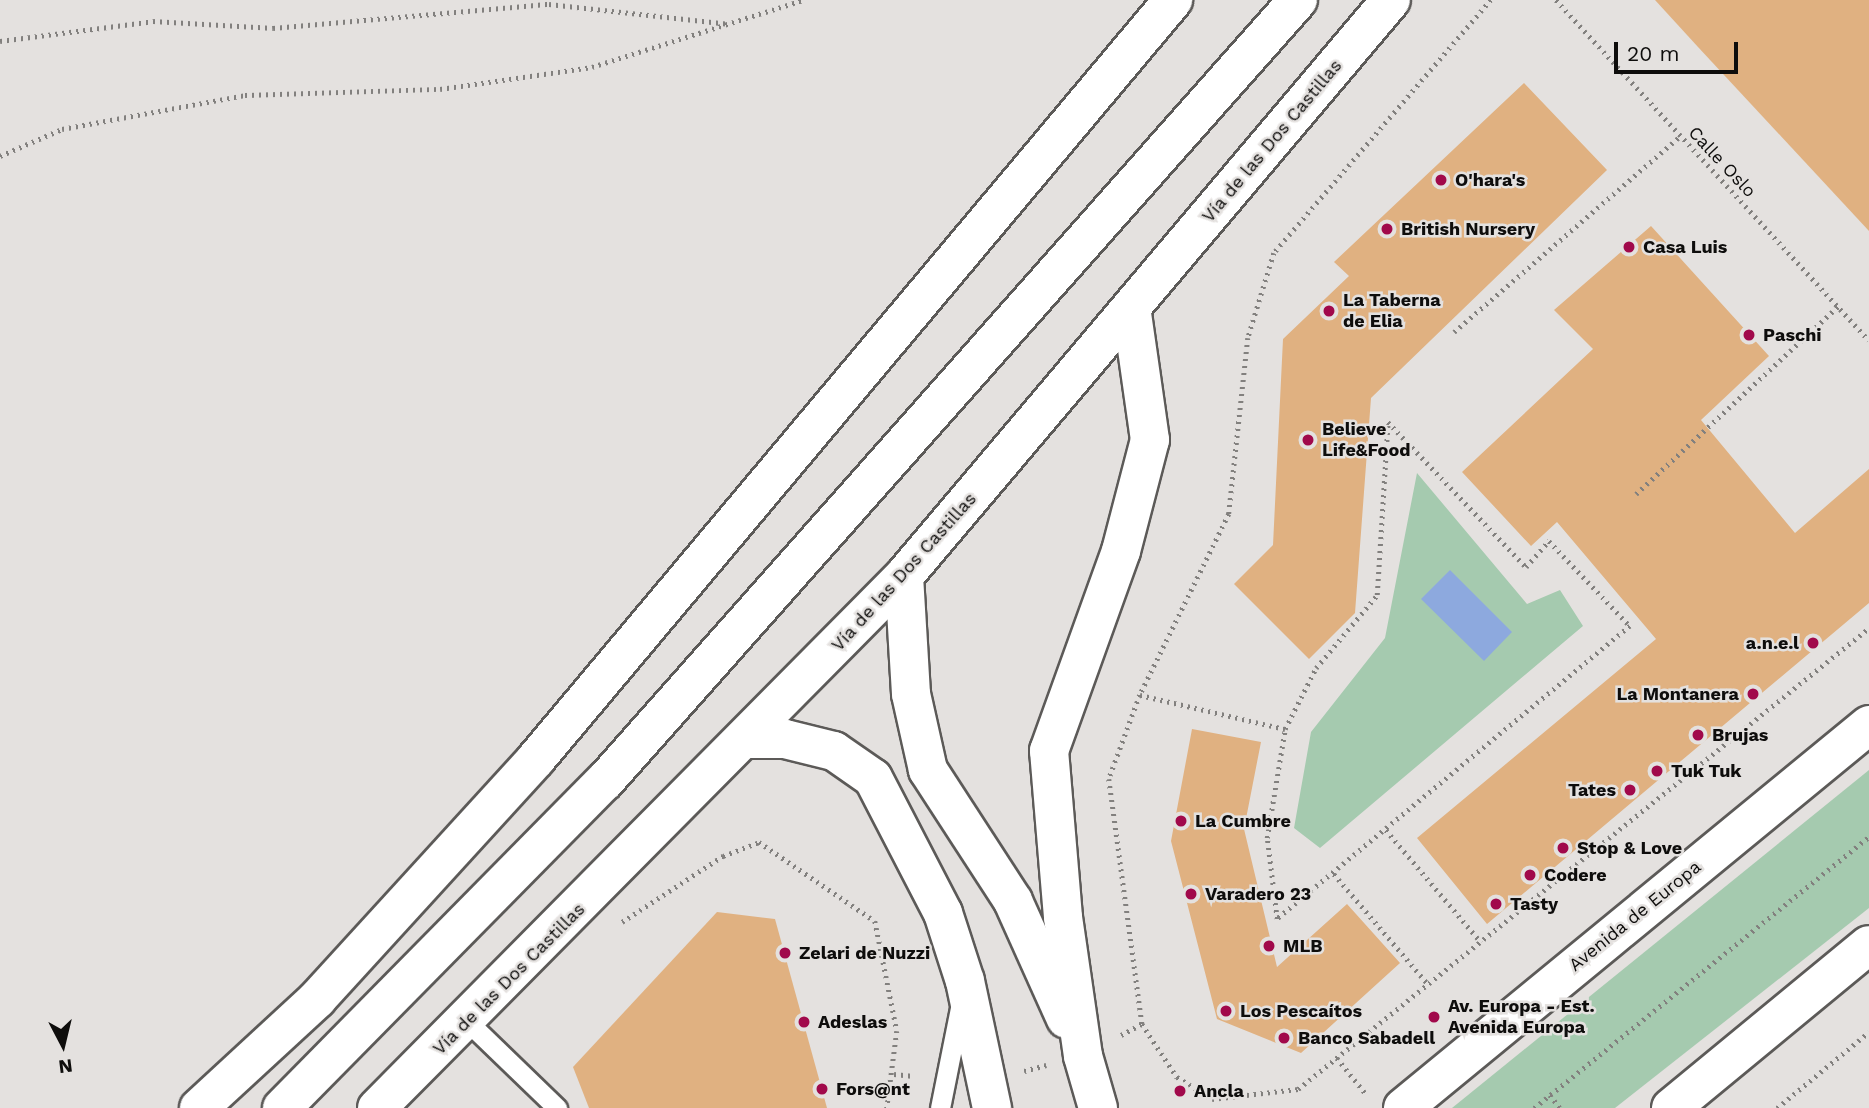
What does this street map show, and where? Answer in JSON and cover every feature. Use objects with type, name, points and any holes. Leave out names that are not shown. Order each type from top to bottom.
[{"type":"main road","points":[[1088,101],[1166,0]]},
{"type":"main road","points":[[199,1108],[317,999],[536,759],[1172,0]]},
{"type":"main road","points":[[1056,268],[1272,0]]},
{"type":"main road","points":[[282,1108],[605,781],[1056,268],[1298,0]]},
{"type":"main road","name":"Vía de las Dos Castillas","points":[[377,1108],[468,1022],[904,576],[1391,0]]},
{"type":"main road","points":[[1083,1056],[1051,823],[1049,751],[1121,551],[1150,440],[1131,307]]},
{"type":"main road","points":[[904,576],[911,695],[928,770],[1013,901],[1083,1056],[1098,1108]]},
{"type":"main road","name":"Avenida de Europa","points":[[1386,1103],[1869,725]]},
{"type":"main road","points":[[744,739],[785,739],[834,751],[873,778],[943,913],[965,981],[992,1108]]},
{"type":"main road","points":[[1671,1108],[1869,945]]},
{"type":"lane","points":[[940,1108],[965,981]]},
{"type":"lane","points":[[468,1022],[557,1108]]},
{"type":"path","points":[[0,156],[62,129],[245,95],[440,89],[592,67],[734,25],[803,0]]},
{"type":"path","points":[[1490,0],[1274,253],[1248,338],[1229,514],[1140,695],[1109,779],[1142,1024],[1177,1077],[1212,1100],[1298,1089],[1869,628]]},
{"type":"path","name":"Calle Oslo","points":[[1556,0],[1869,340]]},
{"type":"path","points":[[0,41],[153,22],[273,28],[549,4],[734,25]]},
{"type":"path","points":[[1454,332],[1679,136]]},
{"type":"path","points":[[1636,494],[1838,306]]},
{"type":"path","points":[[1388,422],[1526,567],[1549,541],[1630,626],[1386,830],[1276,919],[1266,838],[1285,729],[1316,668],[1377,595],[1388,422]]},
{"type":"path","points":[[1140,695],[1285,729]]},
{"type":"path","points":[[1386,830],[1481,942]]},
{"type":"path","points":[[1534,1108],[1869,837]]},
{"type":"path","points":[[723,856],[759,842],[875,921],[898,1031],[887,1108]]},
{"type":"path","points":[[1334,874],[1428,984]]},
{"type":"path","points":[[1777,1108],[1869,1032]]},
{"type":"path","points":[[1337,1058],[1386,1103]]},
{"type":"path","points":[[1550,1095],[1560,1108]]},
{"type":"green space","points":[[1417,473],[1527,604],[1560,590],[1583,626],[1320,848],[1294,828],[1311,732],[1385,638]]},
{"type":"green space","points":[[1869,770],[1869,908],[1615,1108],[1452,1108]]},
{"type":"water","points":[[1450,570],[1512,632],[1484,661],[1421,599]]},
{"type":"building","points":[[1655,0],[1869,0],[1869,231],[1698,47]]},
{"type":"building","points":[[1524,83],[1607,170],[1371,398],[1355,613],[1309,659],[1234,584],[1273,545],[1283,339],[1349,276],[1334,262]]},
{"type":"building","points":[[1651,226],[1769,356],[1701,420],[1795,533],[1869,469],[1869,603],[1487,924],[1417,838],[1656,639],[1557,522],[1531,546],[1462,472],[1593,349],[1554,310]]},
{"type":"building","points":[[1192,729],[1261,742],[1244,829],[1277,967],[1347,904],[1400,963],[1301,1053],[1217,1019],[1171,841]]},
{"type":"building","points":[[717,912],[775,919],[827,1108],[589,1108],[573,1067]]},
{"type":"place","name":"O'hara's","points":[[1441,180]]},
{"type":"place","name":"British Nursery","points":[[1387,229]]},
{"type":"place","name":"Casa Luis","points":[[1629,247]]},
{"type":"place","name":"La Taberna de Elia","points":[[1329,311]]},
{"type":"place","name":"Paschi","points":[[1749,335]]},
{"type":"place","name":"Believe Life&Food","points":[[1308,440]]},
{"type":"place","name":"a.n.e.l","points":[[1813,643]]},
{"type":"place","name":"La Montanera","points":[[1753,694]]},
{"type":"place","name":"Brujas","points":[[1698,735]]},
{"type":"place","name":"Tuk Tuk","points":[[1657,771]]},
{"type":"place","name":"Tates","points":[[1630,790]]},
{"type":"place","name":"La Cumbre","points":[[1181,821]]},
{"type":"place","name":"Stop & Love","points":[[1563,848]]},
{"type":"place","name":"Codere","points":[[1530,875]]},
{"type":"place","name":"Varadero 23","points":[[1191,894]]},
{"type":"place","name":"Tasty","points":[[1496,904]]},
{"type":"place","name":"MLB","points":[[1269,946]]},
{"type":"place","name":"Zelari de Nuzzi","points":[[785,953]]},
{"type":"place","name":"Los Pescaítos","points":[[1226,1011]]},
{"type":"place","name":"Av. Europa - Est. Avenida Europa","points":[[1434,1017]]},
{"type":"place","name":"Adeslas","points":[[804,1022]]},
{"type":"place","name":"Banco Sabadell","points":[[1284,1038]]},
{"type":"place","name":"Fors@nt","points":[[822,1089]]},
{"type":"place","name":"Ancla","points":[[1180,1091]]}]
